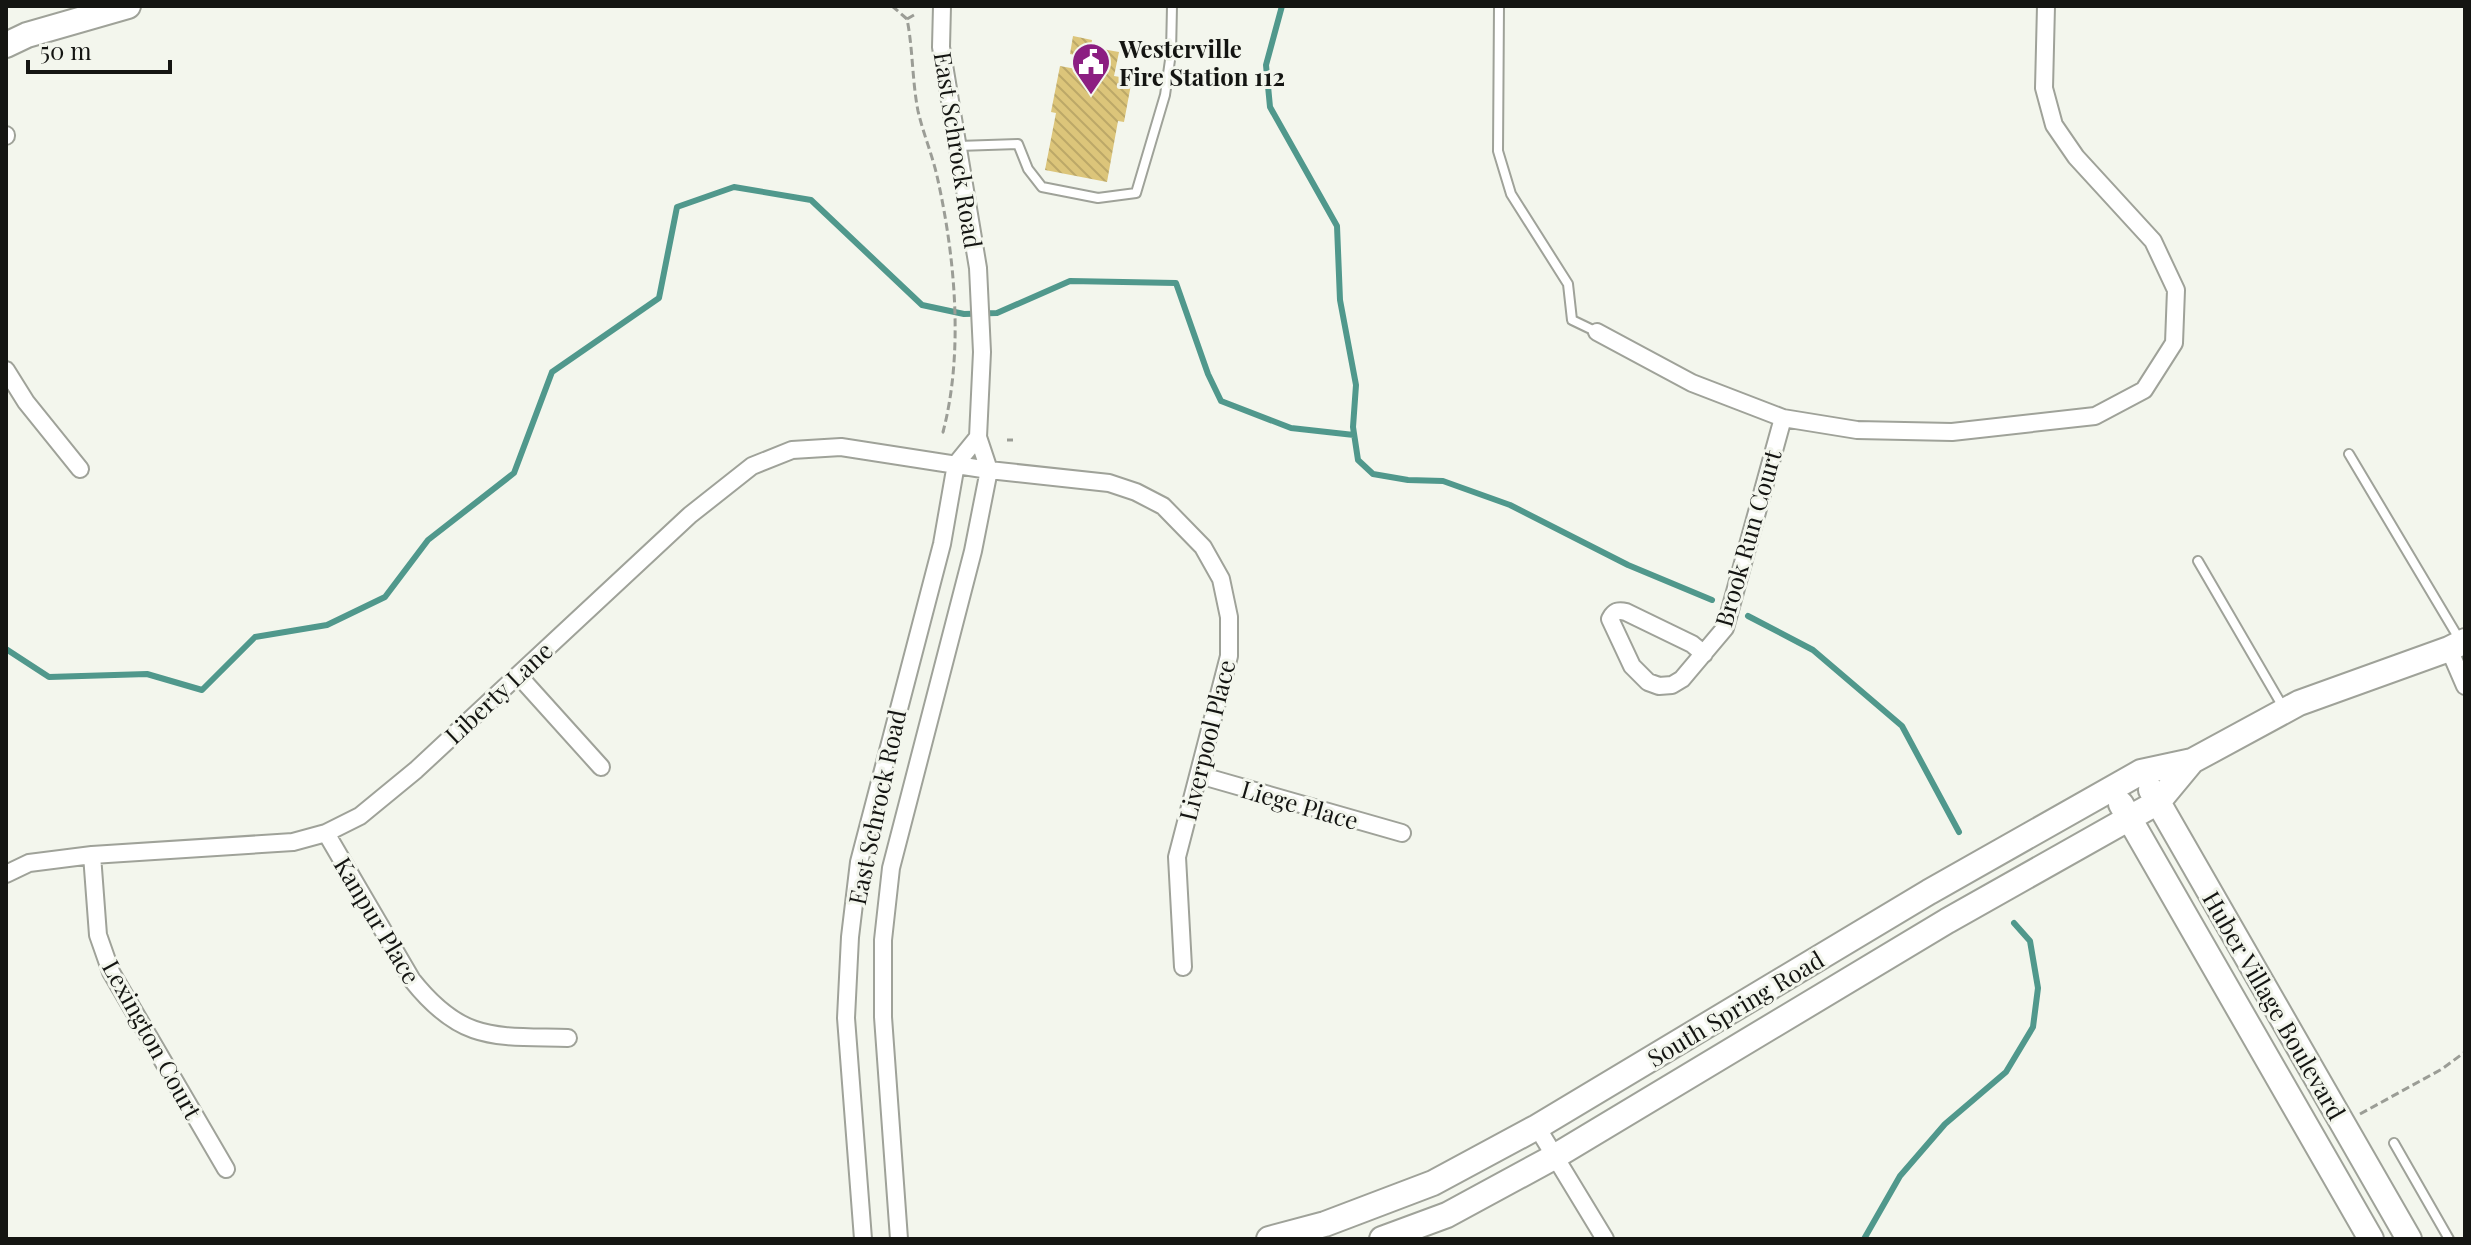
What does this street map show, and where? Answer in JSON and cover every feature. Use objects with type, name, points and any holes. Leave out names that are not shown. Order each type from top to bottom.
[{"type":"main road","points":[[6,45],[27,35],[128,6]]},
{"type":"main road","name":"South Spring Road","points":[[1269,1239],[1328,1231],[1433,1183],[1537,1127],[1929,892],[2141,772],[2192,761],[2299,703],[2458,644]]},
{"type":"main road","name":"South Spring Road","points":[[1382,1239],[1447,1215],[1554,1157],[1947,921],[2158,802],[2192,761]]},
{"type":"main road","name":"Huber Village Boulevard","points":[[2141,772],[2409,1239]]},
{"type":"main road","name":"Huber Village Boulevard","points":[[2112,788],[2371,1239]]},
{"type":"street","name":"East Schrock Road","points":[[899,1239],[883,1017],[883,940],[891,868],[973,551],[989,470],[978,437],[982,352],[978,268],[941,47],[942,6]]},
{"type":"street","points":[[1597,332],[1692,383],[1783,418],[1857,430],[1952,432],[2095,416],[2144,390],[2174,343],[2176,290],[2153,241],[2076,157],[2054,125],[2044,88],[2046,6]]},
{"type":"street","points":[[6,370],[26,402],[80,469]]},
{"type":"street","name":"Brook Run Court","points":[[1704,654],[1692,644],[1626,612],[1619,611],[1610,619],[1632,666],[1648,682],[1659,686],[1672,685],[1682,679],[1704,654],[1725,628],[1783,418]]},
{"type":"street","name":"East Schrock Road","points":[[863,1239],[846,1018],[850,937],[859,862],[942,544],[956,464],[978,437]]},
{"type":"street","name":"Liberty Lane","points":[[6,874],[29,863],[92,855],[293,842],[326,833],[360,816],[416,770],[690,515],[752,466],[792,450],[841,447],[956,464]]},
{"type":"street","name":"Liverpool Place","points":[[956,464],[1109,483],[1136,492],[1163,506],[1203,547],[1221,579],[1229,617],[1229,656],[1177,857],[1183,967]]},
{"type":"street","points":[[2458,644],[2465,686]]},
{"type":"street","points":[[518,675],[601,767]]},
{"type":"street","name":"Liege Place","points":[[1199,775],[1402,833]]},
{"type":"street","name":"Kanpur Place","points":[[326,833],[412,980],[427,999],[468,1029],[490,1036],[568,1038]]},
{"type":"street","name":"Lexington Court","points":[[92,855],[98,935],[111,972],[226,1169]]},
{"type":"street","points":[[1537,1127],[1605,1239]]},
{"type":"lane","points":[[958,146],[1018,144],[1028,169],[1042,187],[1098,198],[1136,193],[1165,95],[1171,53],[1172,6]]},
{"type":"lane","points":[[1499,6],[1498,151],[1511,194],[1568,284],[1572,320],[1597,332]]},
{"type":"lane","points":[[2349,454],[2458,644]]},
{"type":"lane","points":[[2198,561],[2285,711]]},
{"type":"lane","points":[[2394,1143],[2449,1239]]},
{"type":"path","points":[[892,6],[907,19],[919,113],[937,174],[950,242],[955,338],[954,376],[945,434]]},
{"type":"path","points":[[907,19],[914,15]]},
{"type":"path","points":[[1007,440],[1013,440]]},
{"type":"path","points":[[2343,1125],[2442,1069],[2465,1052]]},
{"type":"building","name":"Westerville Fire Station 112","points":[[1073,36],[1092,40],[1091,47],[1119,52],[1114,76],[1132,79],[1124,122],[1118,121],[1107,182],[1045,170],[1056,113],[1051,112],[1060,66],[1076,69],[1079,56],[1070,54]]},
{"type":"waterway","points":[[1282,6],[1266,65],[1270,107],[1337,226],[1340,300],[1356,385],[1353,427],[1358,460],[1373,474],[1408,480],[1443,481],[1510,505],[1628,565],[1712,600]]},
{"type":"waterway","points":[[6,649],[49,677],[147,674],[202,690],[255,637],[327,625],[385,597],[428,540],[514,473],[552,372],[659,298],[677,207],[734,187],[811,200],[922,305],[964,314],[997,313],[1070,281],[1176,283],[1208,374],[1221,401],[1291,428],[1354,435]]},
{"type":"waterway","points":[[1748,616],[1813,650],[1902,726],[1959,832]]},
{"type":"waterway","points":[[1864,1239],[1900,1176],[1945,1124],[2006,1072],[2033,1027],[2038,988],[2030,941],[2014,923]]},
{"type":"place","name":"Westerville Fire Station 112","points":[[1091,96]]}]
